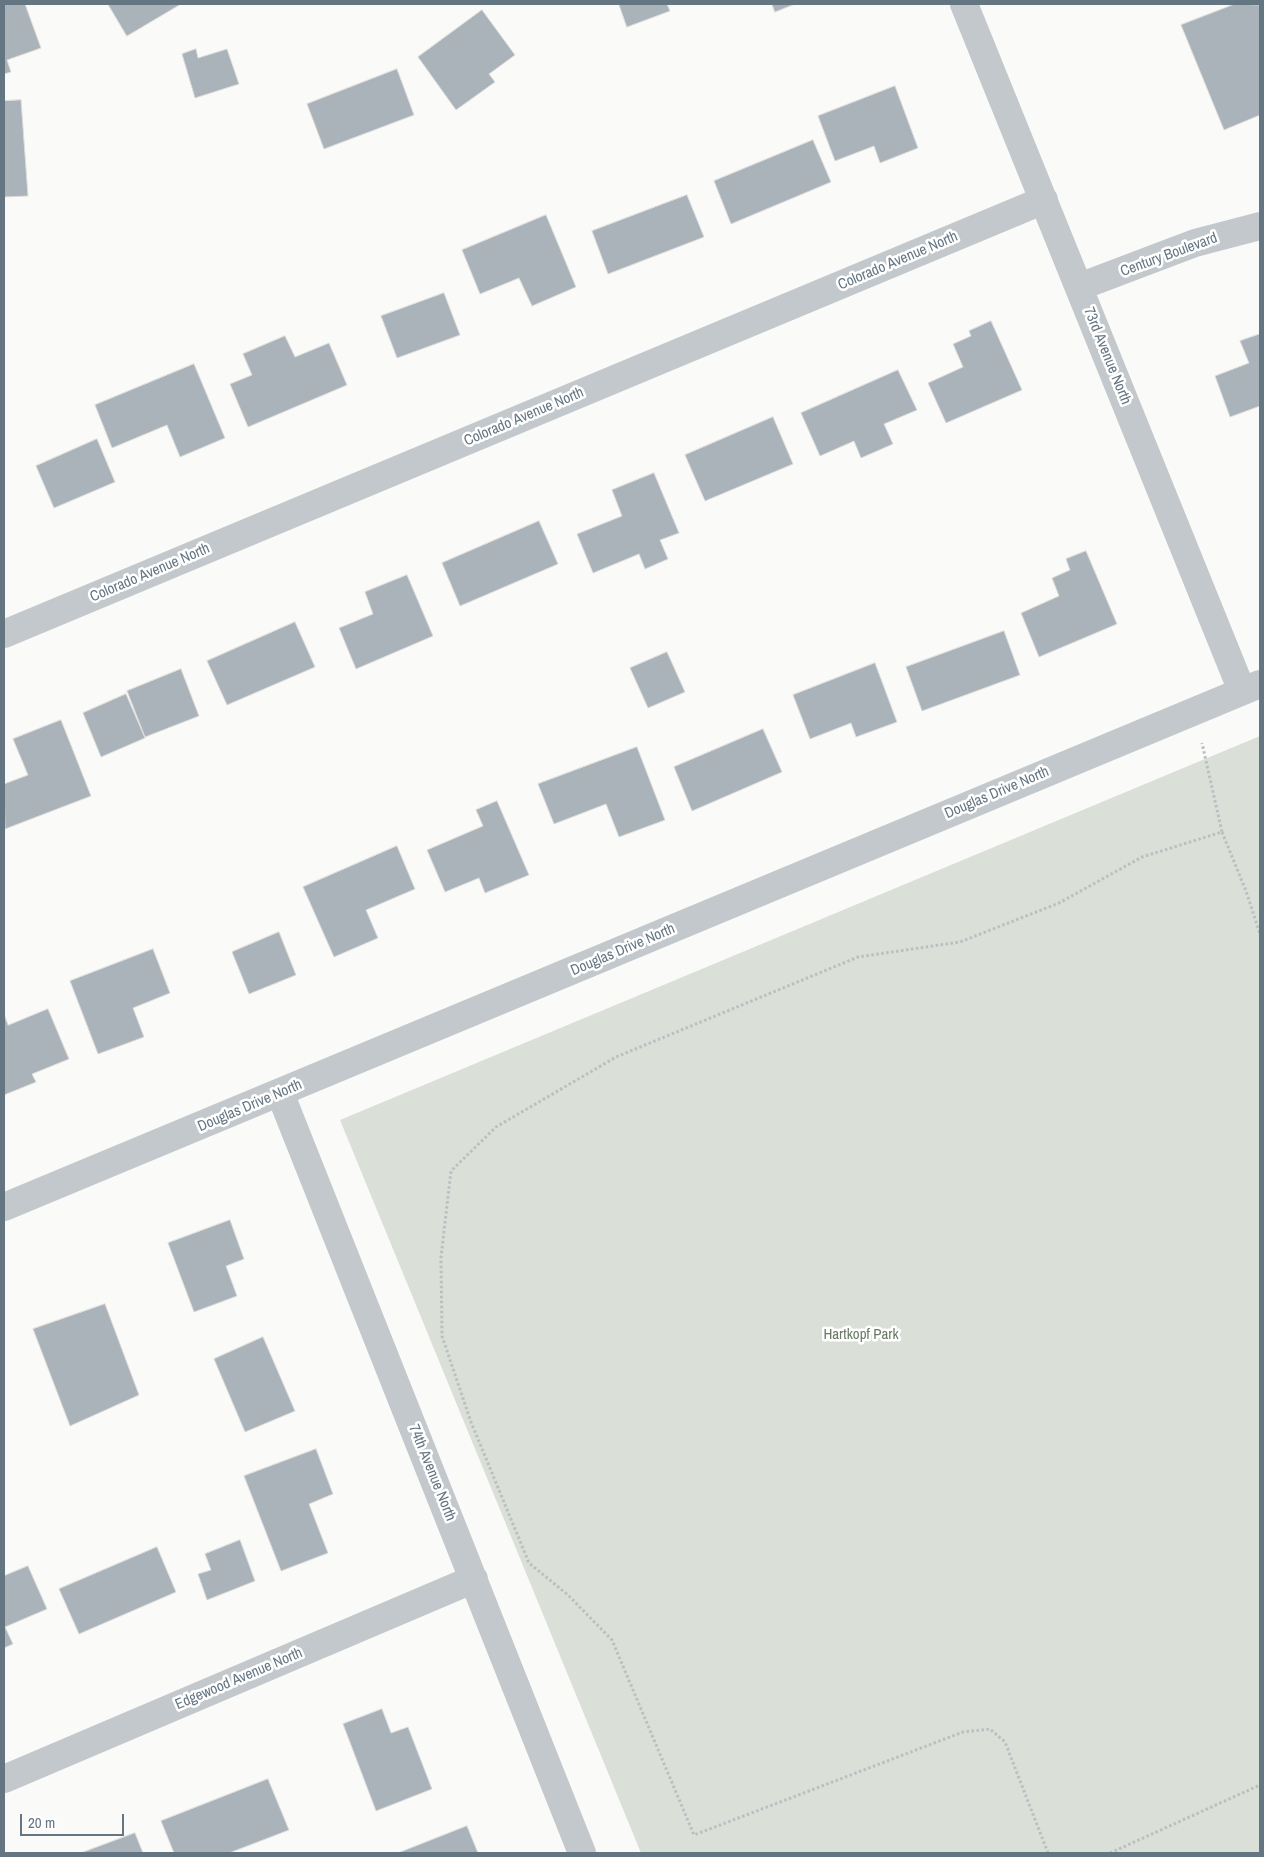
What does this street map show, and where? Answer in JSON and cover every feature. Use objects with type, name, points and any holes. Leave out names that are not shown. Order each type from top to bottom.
[{"type":"street","name":"73rd Avenue North","points":[[964,4],[1079,287],[1251,687]]},
{"type":"street","name":"Colorado Avenue North","points":[[4,634],[1044,200]]},
{"type":"street","name":"Century Boulevard","points":[[1079,287],[1195,244],[1260,226]]},
{"type":"street","name":"Douglas Drive North","points":[[4,1208],[1251,687]]},
{"type":"street","name":"74th Avenue North","points":[[280,1093],[582,1853]]},
{"type":"street","name":"Edgewood Avenue North","points":[[4,1779],[474,1579]]},
{"type":"path","points":[[1186,714],[1204,746],[1222,832],[1246,891],[1260,934]]},
{"type":"path","points":[[1048,1853],[1005,1742],[990,1729],[963,1732],[694,1835],[612,1640],[568,1595],[529,1563],[470,1422],[442,1336],[441,1258],[451,1171],[496,1128],[616,1057],[858,957],[960,942],[1059,903],[1142,856],[1222,832]]},
{"type":"path","points":[[1110,1853],[1260,1785]]},
{"type":"green space","name":"Hartkopf Park","points":[[1260,736],[1260,1853],[641,1853],[340,1120]]},
{"type":"building","points":[[4,4],[25,4],[41,48],[7,60],[11,72],[4,74]]},
{"type":"building","points":[[108,4],[181,4],[127,36]]},
{"type":"building","points":[[619,4],[667,4],[670,11],[627,27]]},
{"type":"building","points":[[772,4],[795,4],[775,12]]},
{"type":"building","points":[[1235,4],[1260,5],[1260,115],[1224,130],[1181,25]]},
{"type":"building","points":[[482,10],[515,55],[489,74],[495,82],[456,110],[418,57]]},
{"type":"building","points":[[196,49],[198,58],[227,49],[239,84],[195,98],[182,54]]},
{"type":"building","points":[[397,69],[414,115],[324,149],[307,104]]},
{"type":"building","points":[[895,86],[918,148],[880,163],[874,146],[835,161],[818,116]]},
{"type":"building","points":[[21,100],[28,196],[4,197],[4,101]]},
{"type":"building","points":[[813,140],[831,182],[731,224],[714,181]]},
{"type":"building","points":[[687,195],[704,237],[608,274],[592,231]]},
{"type":"building","points":[[546,215],[576,287],[532,306],[519,278],[480,294],[462,250]]},
{"type":"building","points":[[444,293],[460,335],[397,358],[381,316]]},
{"type":"building","points":[[991,321],[1022,390],[946,423],[928,383],[963,367],[953,344],[971,336],[969,331]]},
{"type":"building","points":[[1260,334],[1260,406],[1230,417],[1215,376],[1249,363],[1240,341]]},
{"type":"building","points":[[285,336],[295,357],[329,343],[347,385],[248,427],[230,384],[252,375],[243,354]]},
{"type":"building","points":[[194,364],[225,438],[180,457],[167,425],[112,448],[95,405]]},
{"type":"building","points":[[898,370],[917,410],[884,424],[893,444],[861,458],[854,441],[820,456],[801,413]]},
{"type":"building","points":[[773,417],[793,464],[705,501],[685,455]]},
{"type":"building","points":[[97,439],[115,482],[54,508],[36,466]]},
{"type":"building","points":[[654,473],[679,533],[660,540],[668,559],[645,569],[639,554],[593,573],[577,534],[622,516],[612,490]]},
{"type":"building","points":[[539,521],[558,564],[460,606],[442,563]]},
{"type":"building","points":[[1086,551],[1117,624],[1039,657],[1021,613],[1059,596],[1052,578],[1070,570],[1066,559]]},
{"type":"building","points":[[407,575],[433,636],[356,669],[339,628],[373,614],[365,592]]},
{"type":"building","points":[[295,622],[315,667],[227,705],[207,661]]},
{"type":"building","points":[[1004,631],[1020,675],[922,711],[906,667]]},
{"type":"building","points":[[667,652],[685,692],[648,708],[630,668]]},
{"type":"building","points":[[875,663],[897,722],[856,737],[851,723],[810,739],[793,695]]},
{"type":"building","points":[[181,669],[199,716],[145,737],[127,691]]},
{"type":"building","points":[[126,694],[145,738],[101,757],[83,713]]},
{"type":"building","points":[[61,720],[91,796],[5,829],[4,784],[28,775],[13,739]]},
{"type":"building","points":[[763,729],[782,772],[692,811],[674,767]]},
{"type":"building","points":[[637,747],[665,820],[619,837],[606,804],[554,824],[538,784]]},
{"type":"building","points":[[497,801],[529,875],[485,893],[479,878],[445,892],[427,850],[483,826],[476,810]]},
{"type":"building","points":[[397,846],[415,889],[366,910],[378,938],[334,957],[303,887]]},
{"type":"building","points":[[279,932],[296,975],[249,994],[232,952]]},
{"type":"building","points":[[153,949],[170,993],[133,1008],[144,1037],[98,1054],[70,981]]},
{"type":"building","points":[[48,1009],[69,1059],[32,1074],[36,1082],[4,1095],[4,1014],[8,1025]]},
{"type":"building","points":[[230,1220],[244,1259],[226,1266],[237,1296],[194,1312],[168,1243]]},
{"type":"building","points":[[105,1304],[139,1395],[70,1426],[33,1329]]},
{"type":"building","points":[[263,1337],[295,1411],[245,1432],[214,1359]]},
{"type":"building","points":[[316,1449],[333,1494],[309,1504],[328,1553],[281,1571],[244,1476]]},
{"type":"building","points":[[240,1540],[255,1581],[207,1600],[198,1574],[211,1570],[205,1554]]},
{"type":"building","points":[[157,1547],[176,1592],[79,1634],[59,1589]]},
{"type":"building","points":[[28,1566],[47,1609],[5,1627],[13,1644],[4,1648],[4,1576]]},
{"type":"building","points":[[382,1709],[391,1733],[408,1727],[432,1789],[376,1811],[343,1724]]},
{"type":"building","points":[[268,1779],[289,1830],[229,1853],[174,1853],[161,1821]]},
{"type":"building","points":[[467,1826],[478,1853],[398,1853]]},
{"type":"building","points":[[135,1833],[143,1853],[81,1853]]}]
